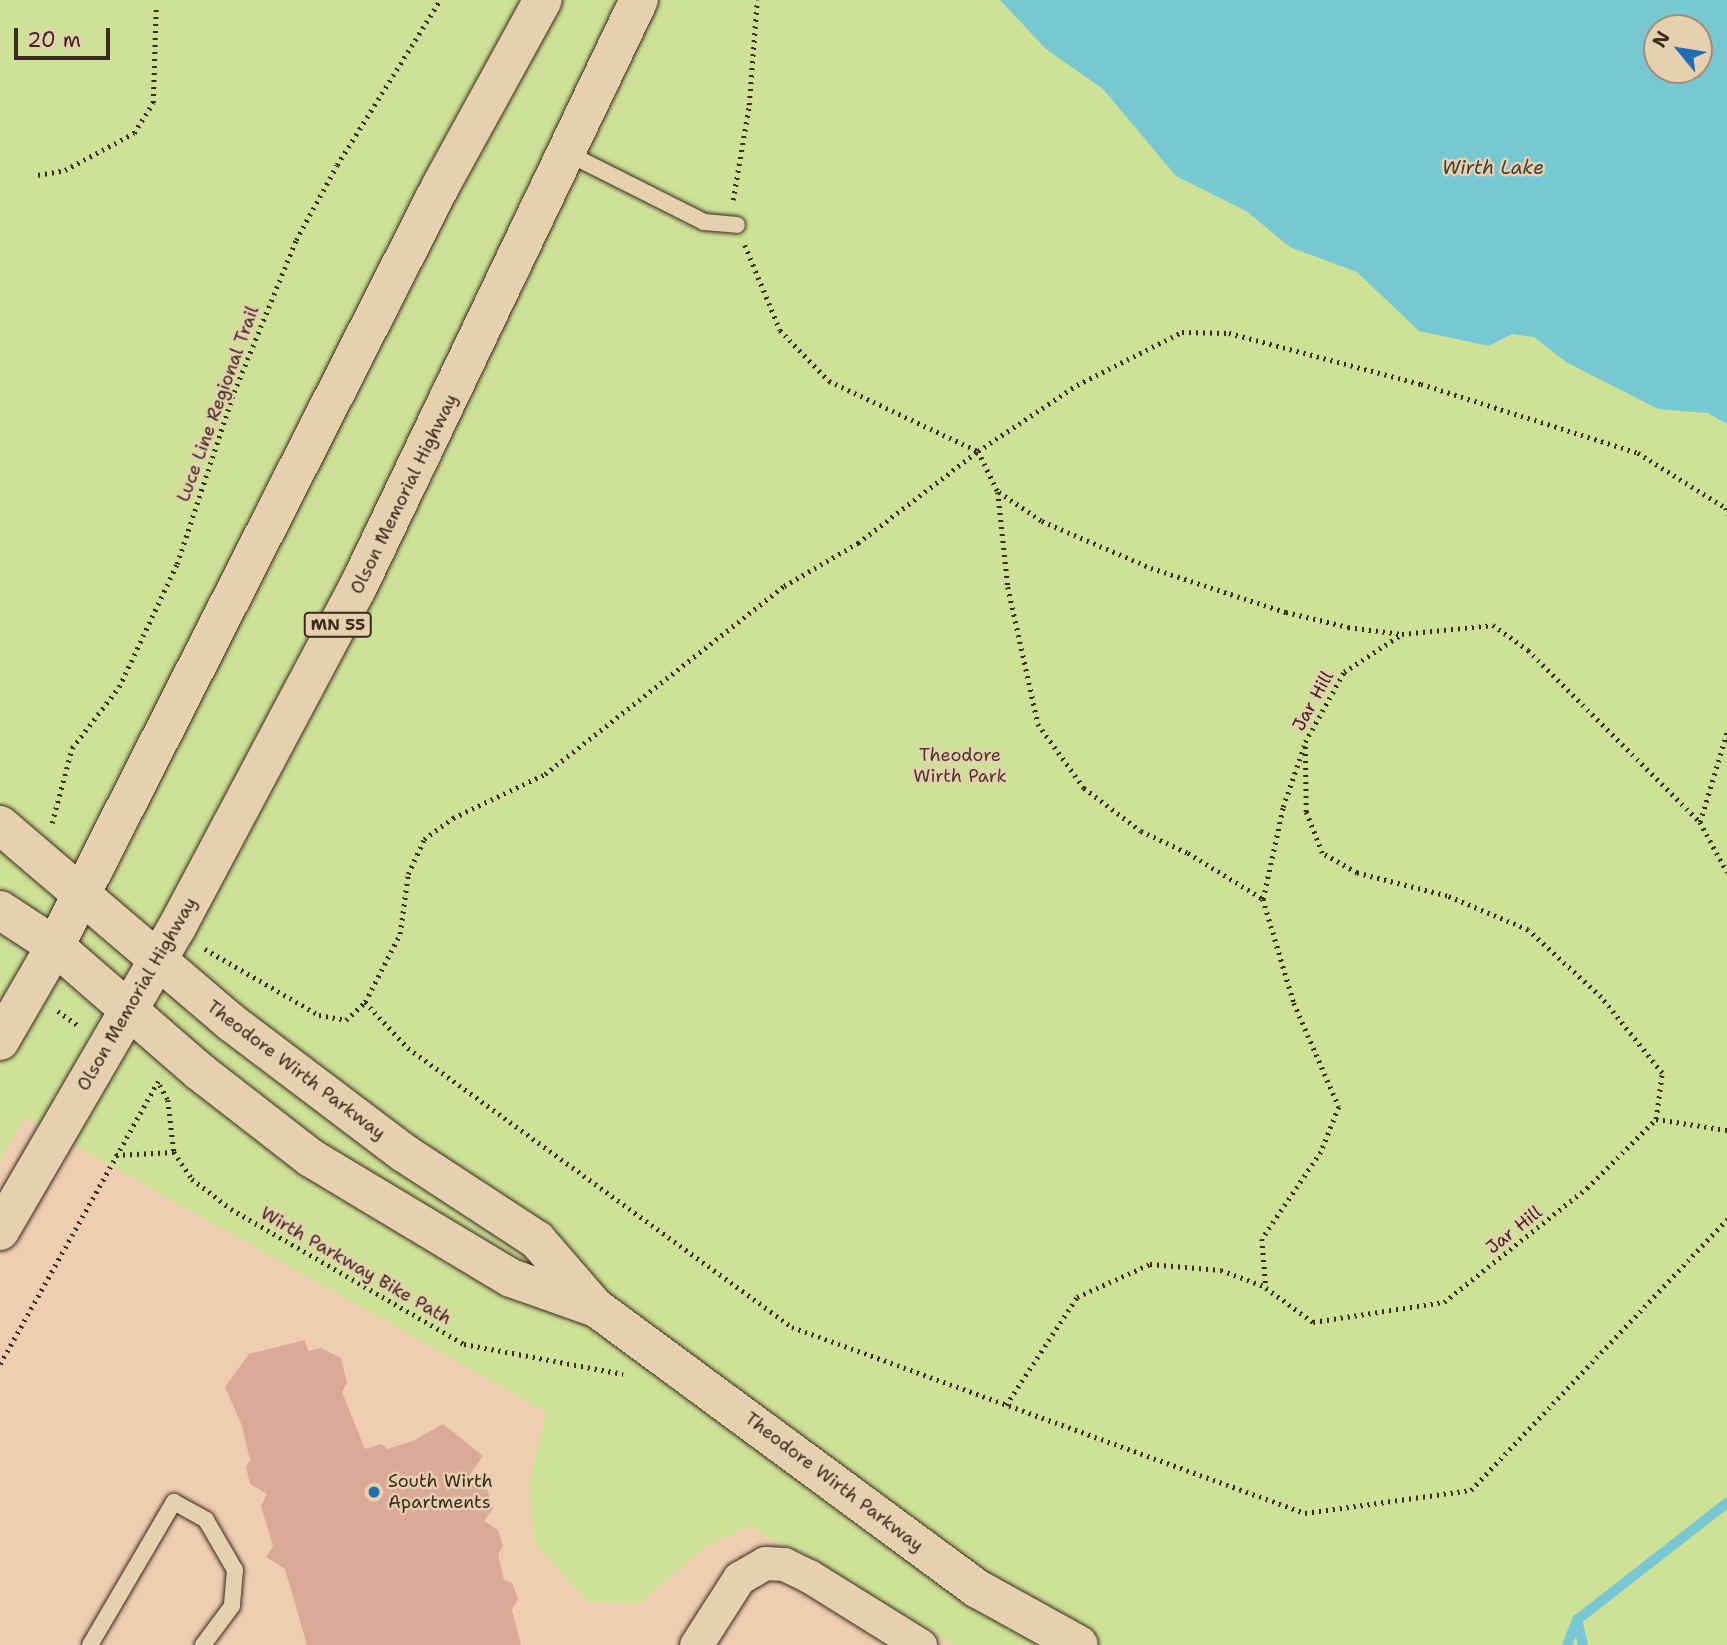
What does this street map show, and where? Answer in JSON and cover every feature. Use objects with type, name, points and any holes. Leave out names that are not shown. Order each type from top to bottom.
[{"type":"main road","points":[[0,1041],[55,946],[440,187],[543,0]]},
{"type":"main road","name":"Olson Memorial Highway","points":[[0,1231],[158,961],[357,589],[639,0]]},
{"type":"main road","name":"Theodore Wirth Parkway","points":[[0,825],[80,897],[232,1023],[404,1153],[537,1240],[595,1307],[978,1589],[1079,1645]]},
{"type":"main road","name":"Theodore Wirth Parkway","points":[[0,910],[55,946],[200,1072],[311,1158],[511,1278],[595,1307]]},
{"type":"street","points":[[696,1645],[728,1591],[752,1569],[765,1563],[784,1564],[920,1645]]},
{"type":"lane","points":[[567,153],[704,222],[737,225]]},
{"type":"lane","points":[[90,1645],[174,1502],[206,1520],[235,1570],[232,1606],[203,1645]]},
{"type":"path","name":"Luce Line Regional Trail","points":[[50,828],[72,748],[119,687],[177,564],[234,392],[296,240],[337,165],[440,0]]},
{"type":"path","points":[[757,0],[749,106],[731,210],[780,330],[830,381],[978,452],[998,492],[1008,587],[1038,724],[1084,788],[1141,831],[1188,853],[1263,899]]},
{"type":"path","points":[[38,175],[65,170],[134,133],[153,103],[156,9]]},
{"type":"path","points":[[223,961],[319,1015],[346,1020],[365,1002],[400,934],[408,874],[424,839],[453,818],[545,774],[784,586],[858,543],[978,452],[1077,386],[1182,332],[1229,333],[1420,384],[1638,453],[1726,508],[1727,515]]},
{"type":"path","points":[[998,492],[1042,521],[1151,568],[1286,612],[1348,627],[1402,634]]},
{"type":"path","name":"Jar Hill","points":[[1006,1405],[1077,1297],[1150,1264],[1221,1270],[1266,1287],[1313,1322],[1444,1302],[1587,1188],[1656,1119],[1662,1073],[1601,997],[1528,930],[1447,896],[1357,873],[1322,853],[1306,812],[1305,742],[1344,672],[1402,634],[1493,625],[1528,650],[1700,822],[1727,872]]},
{"type":"path","points":[[1700,822],[1727,732]]},
{"type":"path","points":[[1266,1287],[1262,1239],[1321,1152],[1339,1107],[1294,1003],[1263,899],[1283,807],[1305,742]]},
{"type":"path","points":[[365,1002],[408,1048],[792,1327],[1305,1513],[1471,1490],[1727,1219]]},
{"type":"path","name":"Wirth Parkway Bike Path","points":[[116,1155],[158,1081],[168,1100],[174,1152],[192,1179],[232,1209],[464,1344],[557,1364],[610,1369],[631,1377]]},
{"type":"path","points":[[1656,1119],[1727,1130]]},
{"type":"path","points":[[0,1364],[116,1155],[174,1152]]},
{"type":"green space","name":"Theodore Wirth Park","points":[[0,0],[1727,0],[1727,1645],[954,1645],[749,1526],[703,1548],[640,1603],[588,1602],[534,1542],[529,1481],[546,1412],[25,1117],[0,1160]]},
{"type":"water","name":"Wirth Lake","points":[[1000,0],[1727,0],[1727,424],[1708,413],[1658,409],[1566,362],[1534,337],[1512,334],[1489,346],[1419,331],[1357,272],[1290,247],[1246,211],[1176,176],[1103,89],[1046,49]]},
{"type":"building","name":"South Wirth Apartments","points":[[305,1340],[308,1351],[321,1348],[341,1358],[347,1383],[342,1392],[365,1449],[381,1444],[388,1449],[415,1440],[443,1424],[483,1456],[467,1479],[487,1489],[493,1509],[484,1521],[498,1530],[503,1546],[498,1554],[504,1580],[512,1583],[518,1599],[512,1610],[521,1645],[307,1645],[285,1569],[266,1557],[273,1546],[261,1506],[267,1494],[250,1484],[246,1467],[250,1460],[242,1426],[225,1387],[249,1354]]},
{"type":"waterway","points":[[1583,1645],[1577,1620],[1727,1503]]},
{"type":"waterway","points":[[1567,1645],[1577,1620]]},
{"type":"place","name":"South Wirth Apartments","points":[[374,1492]]}]
